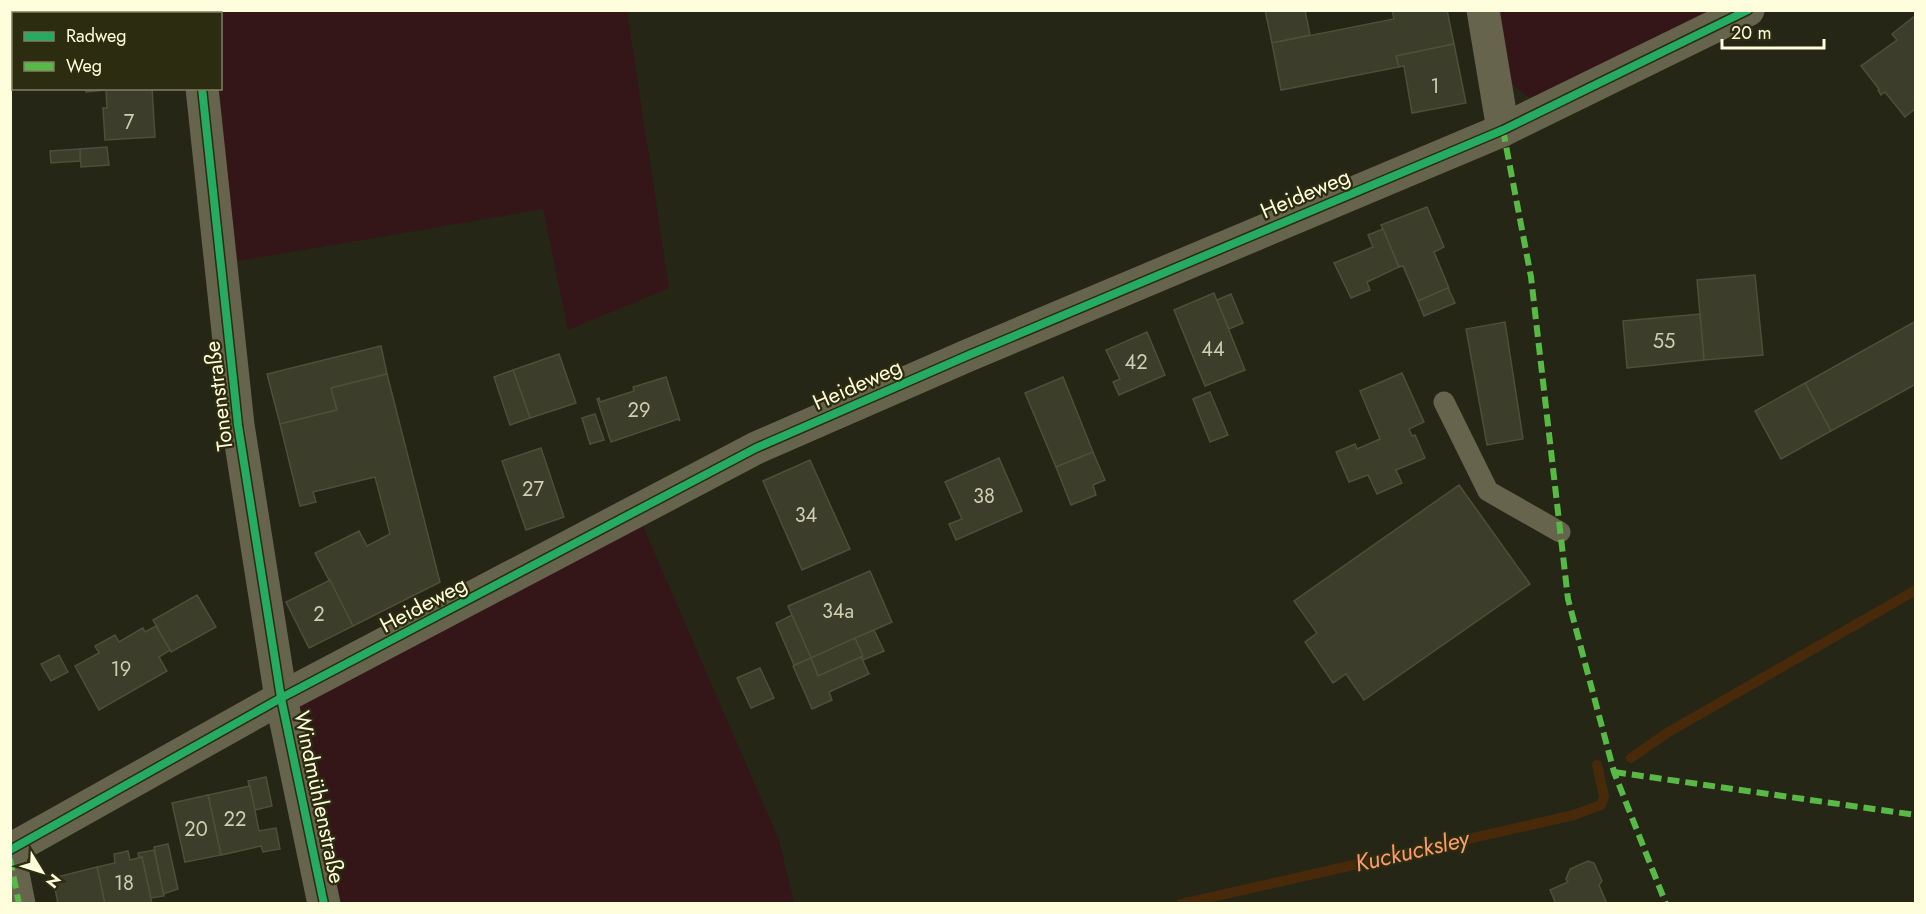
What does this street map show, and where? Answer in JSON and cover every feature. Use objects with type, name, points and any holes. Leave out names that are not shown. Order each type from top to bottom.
[{"type":"street","points":[[1483,10],[1503,130]]},
{"type":"street","name":"Heideweg","points":[[10,850],[281,698],[756,448],[969,355],[1503,130],[1748,10]]},
{"type":"street","name":"Tonenstraße","points":[[202,90],[238,425],[281,698]]},
{"type":"street","name":"Windmühlenstraße","points":[[281,698],[324,903]]},
{"type":"street","points":[[10,859],[19,903]]},
{"type":"lane","points":[[1444,402],[1488,491],[1560,532]]},
{"type":"shaded area","points":[[627,11],[669,288],[568,330],[543,209],[221,264],[211,90],[222,90],[222,12],[203,12]]},
{"type":"shaded area","points":[[1497,11],[1718,11],[1535,97],[1526,96],[1510,82]]},
{"type":"shaded area","points":[[642,524],[779,840],[794,903],[330,903],[298,703]]},
{"type":"building","points":[[10,10],[12,36],[10,37]]},
{"type":"building","points":[[12,10],[77,10],[77,12],[12,12]]},
{"type":"building","points":[[77,10],[144,10],[144,12],[77,12]]},
{"type":"building","points":[[1265,10],[1305,10],[1310,35],[1272,43]]},
{"type":"building","points":[[1392,10],[1447,10],[1454,44],[1396,56],[1399,67],[1281,90],[1272,43],[1394,19]]},
{"type":"building","points":[[1916,15],[1916,96],[1914,97],[1916,108],[1905,117],[1885,92],[1881,95],[1861,66],[1897,40],[1892,34]]},
{"type":"building","points":[[12,36],[12,68],[10,68],[10,37]]},
{"type":"building","points":[[1454,44],[1466,103],[1412,113],[1404,66],[1399,67],[1396,56]]},
{"type":"building","points":[[106,90],[152,90],[155,137],[105,140],[103,108],[107,108]]},
{"type":"building","points":[[107,147],[109,165],[81,167],[80,149]]},
{"type":"building","points":[[80,149],[80,161],[51,163],[50,151]]},
{"type":"building","points":[[1427,207],[1444,247],[1434,252],[1449,288],[1418,301],[1403,266],[1399,267],[1381,225]]},
{"type":"building","points":[[1383,229],[1399,267],[1367,282],[1370,290],[1351,298],[1334,263],[1373,247],[1368,235]]},
{"type":"building","points":[[1755,275],[1763,355],[1704,360],[1697,280]]},
{"type":"building","points":[[1448,288],[1455,303],[1424,316],[1418,301]]},
{"type":"building","points":[[1214,293],[1245,370],[1205,386],[1174,310]]},
{"type":"building","points":[[1231,294],[1243,323],[1229,329],[1217,300]]},
{"type":"building","points":[[1700,314],[1704,360],[1627,368],[1623,321]]},
{"type":"building","points":[[1916,321],[1916,384],[1831,431],[1805,383]]},
{"type":"building","points":[[1505,322],[1523,439],[1487,445],[1466,329]]},
{"type":"building","points":[[1147,332],[1165,375],[1119,395],[1113,382],[1120,379],[1106,350]]},
{"type":"building","points":[[381,346],[387,374],[331,388],[337,410],[280,424],[267,374]]},
{"type":"building","points":[[559,354],[576,403],[530,418],[513,370]]},
{"type":"building","points":[[513,370],[530,418],[510,425],[494,377]]},
{"type":"building","points":[[1402,373],[1424,422],[1409,429],[1412,436],[1415,435],[1425,458],[1396,470],[1402,483],[1377,494],[1368,475],[1349,482],[1336,452],[1355,444],[1357,449],[1380,439],[1360,391]]},
{"type":"building","points":[[387,374],[440,582],[353,626],[315,553],[359,531],[367,546],[390,534],[375,477],[313,492],[316,502],[300,506],[280,424],[337,410],[331,388]]},
{"type":"building","points":[[666,377],[680,421],[678,419],[611,442],[597,399],[599,398],[600,402],[634,391],[633,387]]},
{"type":"building","points":[[1063,377],[1093,452],[1056,467],[1025,393]]},
{"type":"building","points":[[1805,383],[1831,431],[1781,459],[1755,411]]},
{"type":"building","points":[[1210,392],[1228,435],[1210,442],[1193,399]]},
{"type":"building","points":[[595,414],[604,440],[590,444],[582,418]]},
{"type":"building","points":[[541,448],[564,517],[526,530],[502,461]]},
{"type":"building","points":[[1093,452],[1105,480],[1093,485],[1096,495],[1071,505],[1056,467]]},
{"type":"building","points":[[999,458],[1022,511],[956,540],[949,524],[962,519],[945,482]]},
{"type":"building","points":[[810,460],[850,549],[802,570],[763,481]]},
{"type":"building","points":[[1459,485],[1530,584],[1364,700],[1346,674],[1333,683],[1305,642],[1317,633],[1294,601]]},
{"type":"building","points":[[870,571],[892,622],[811,658],[788,606]]},
{"type":"building","points":[[330,580],[353,626],[309,648],[286,602]]},
{"type":"building","points":[[197,595],[216,627],[171,652],[153,620]]},
{"type":"building","points":[[792,615],[811,658],[794,665],[776,623]]},
{"type":"building","points":[[156,626],[170,650],[159,657],[167,671],[99,710],[75,666],[99,653],[95,646],[115,635],[119,642],[143,628],[145,632]]},
{"type":"building","points":[[874,630],[884,651],[863,660],[855,638]]},
{"type":"building","points":[[855,638],[863,656],[818,676],[811,658]]},
{"type":"building","points":[[59,655],[68,672],[51,681],[41,664]]},
{"type":"building","points":[[861,657],[869,674],[829,692],[832,700],[812,709],[793,666],[811,658],[818,676]]},
{"type":"building","points":[[760,668],[774,698],[751,708],[737,678]]},
{"type":"building","points":[[266,777],[272,806],[255,810],[248,781]]},
{"type":"building","points":[[250,786],[259,831],[276,828],[280,849],[263,852],[261,846],[221,855],[208,795]]},
{"type":"building","points":[[208,795],[221,855],[185,862],[172,803]]},
{"type":"building","points":[[168,844],[178,889],[163,894],[154,847]]},
{"type":"building","points":[[154,850],[164,896],[151,898],[142,857],[139,858],[138,853]]},
{"type":"building","points":[[128,851],[130,860],[142,857],[152,904],[105,904],[97,867],[115,863],[114,854]]},
{"type":"building","points":[[1588,861],[1594,863],[1602,881],[1599,885],[1607,904],[1556,904],[1550,890],[1568,882],[1566,879],[1570,869]]},
{"type":"building","points":[[97,867],[105,904],[58,904],[53,878]]},
{"type":"waterway","name":"Kuckucksley","points":[[1631,758],[1667,733],[1916,590]]},
{"type":"waterway","name":"Kuckucksley","points":[[1181,904],[1574,815],[1601,805],[1604,796],[1597,765]]},
{"type":"marked path","points":[[1503,130],[1531,277],[1568,599],[1614,772],[1666,904]]},
{"type":"marked path","points":[[1614,772],[1916,815]]},
{"type":"marked path","points":[[10,859],[19,904]]},
{"type":"cycle path","points":[[10,850],[281,698],[756,448],[969,355],[1503,130],[1748,10]]},
{"type":"cycle path","points":[[202,90],[238,425],[281,698],[324,904]]}]
